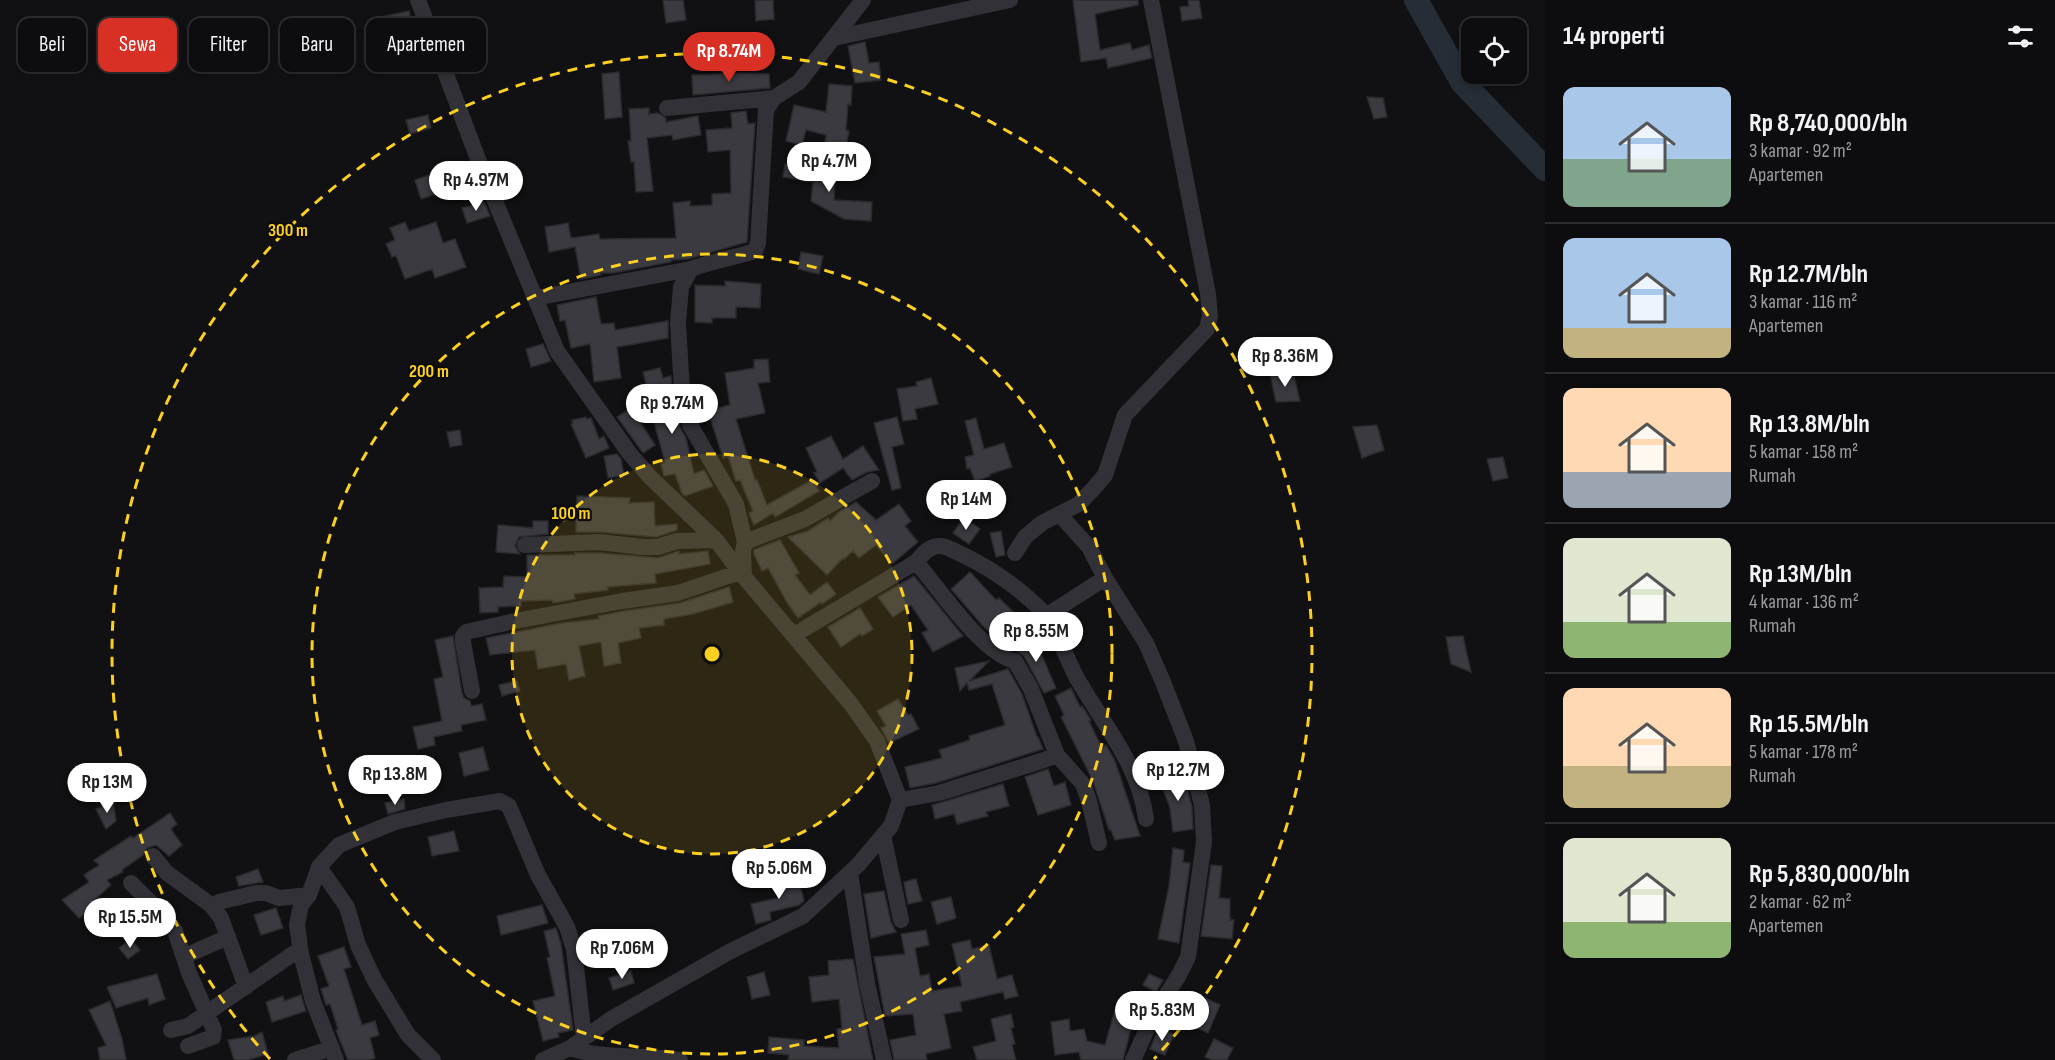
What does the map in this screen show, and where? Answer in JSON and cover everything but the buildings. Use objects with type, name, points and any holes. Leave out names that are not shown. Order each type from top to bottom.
[{"type":"street","points":[[418,0],[481,166],[557,351],[630,454],[651,478],[716,540],[851,704],[877,741],[900,800],[891,826],[850,873],[803,916],[729,952],[611,1019],[570,1048],[543,1060]]},
{"type":"street","points":[[535,297],[691,269],[755,251],[758,243],[766,110],[774,98],[799,82],[863,0]]},
{"type":"street","points":[[834,38],[1010,0]]},
{"type":"street","points":[[1015,553],[1025,537],[1042,523],[1079,504],[1105,474],[1125,415],[1207,329],[1210,316],[1208,294],[1151,0]]},
{"type":"street","points":[[667,108],[774,98]]},
{"type":"street","points":[[691,269],[681,287],[678,324],[682,390],[690,425],[736,504],[746,542],[743,551],[742,574]]},
{"type":"street","points":[[746,542],[805,519],[872,481]]},
{"type":"street","points":[[1060,515],[1089,547],[1105,578],[1139,630],[1164,682],[1186,741],[1202,805],[1204,842],[1196,914],[1188,957],[1153,1016],[1133,1060]]},
{"type":"street","points":[[525,545],[599,542],[658,547],[677,541],[716,540]]},
{"type":"street","points":[[794,635],[916,562],[929,549],[936,546],[945,547],[980,563],[1002,576],[1046,616],[1077,679],[1133,770],[1144,804],[1146,819]]},
{"type":"street","points":[[916,562],[954,609],[985,642],[1007,659],[1015,661],[1030,688],[1057,755],[1083,784],[1099,843]]},
{"type":"street","points":[[472,691],[463,642],[466,632],[622,601],[678,593],[742,574]]},
{"type":"street","points":[[1046,616],[1105,578]]},
{"type":"street","points":[[900,800],[939,793],[1057,755]]},
{"type":"street","points":[[295,1060],[334,1054],[314,1001],[300,949],[297,925],[301,905],[309,895],[320,867],[339,845],[395,822],[500,801],[509,806],[538,875],[567,927],[574,949],[584,1038]]},
{"type":"street","points":[[883,835],[901,920]]},
{"type":"street","points":[[153,856],[167,873],[211,905],[221,918],[246,987]]},
{"type":"street","points":[[320,867],[347,907],[358,945],[374,978],[408,1035],[433,1060]]},
{"type":"street","points":[[850,873],[867,983],[884,1060]]},
{"type":"street","points":[[131,883],[164,916],[175,931],[189,973],[213,1030],[213,1037],[188,1046]]},
{"type":"street","points":[[219,902],[256,893],[266,893],[279,898],[309,895]]},
{"type":"street","points":[[185,956],[228,938]]},
{"type":"street","points":[[171,1030],[188,1026],[300,949]]},
{"type":"street","points":[[570,1048],[614,1056],[662,1057],[680,1060]]},
{"type":"waterway","points":[[1416,0],[1462,82],[1545,169]]}]
